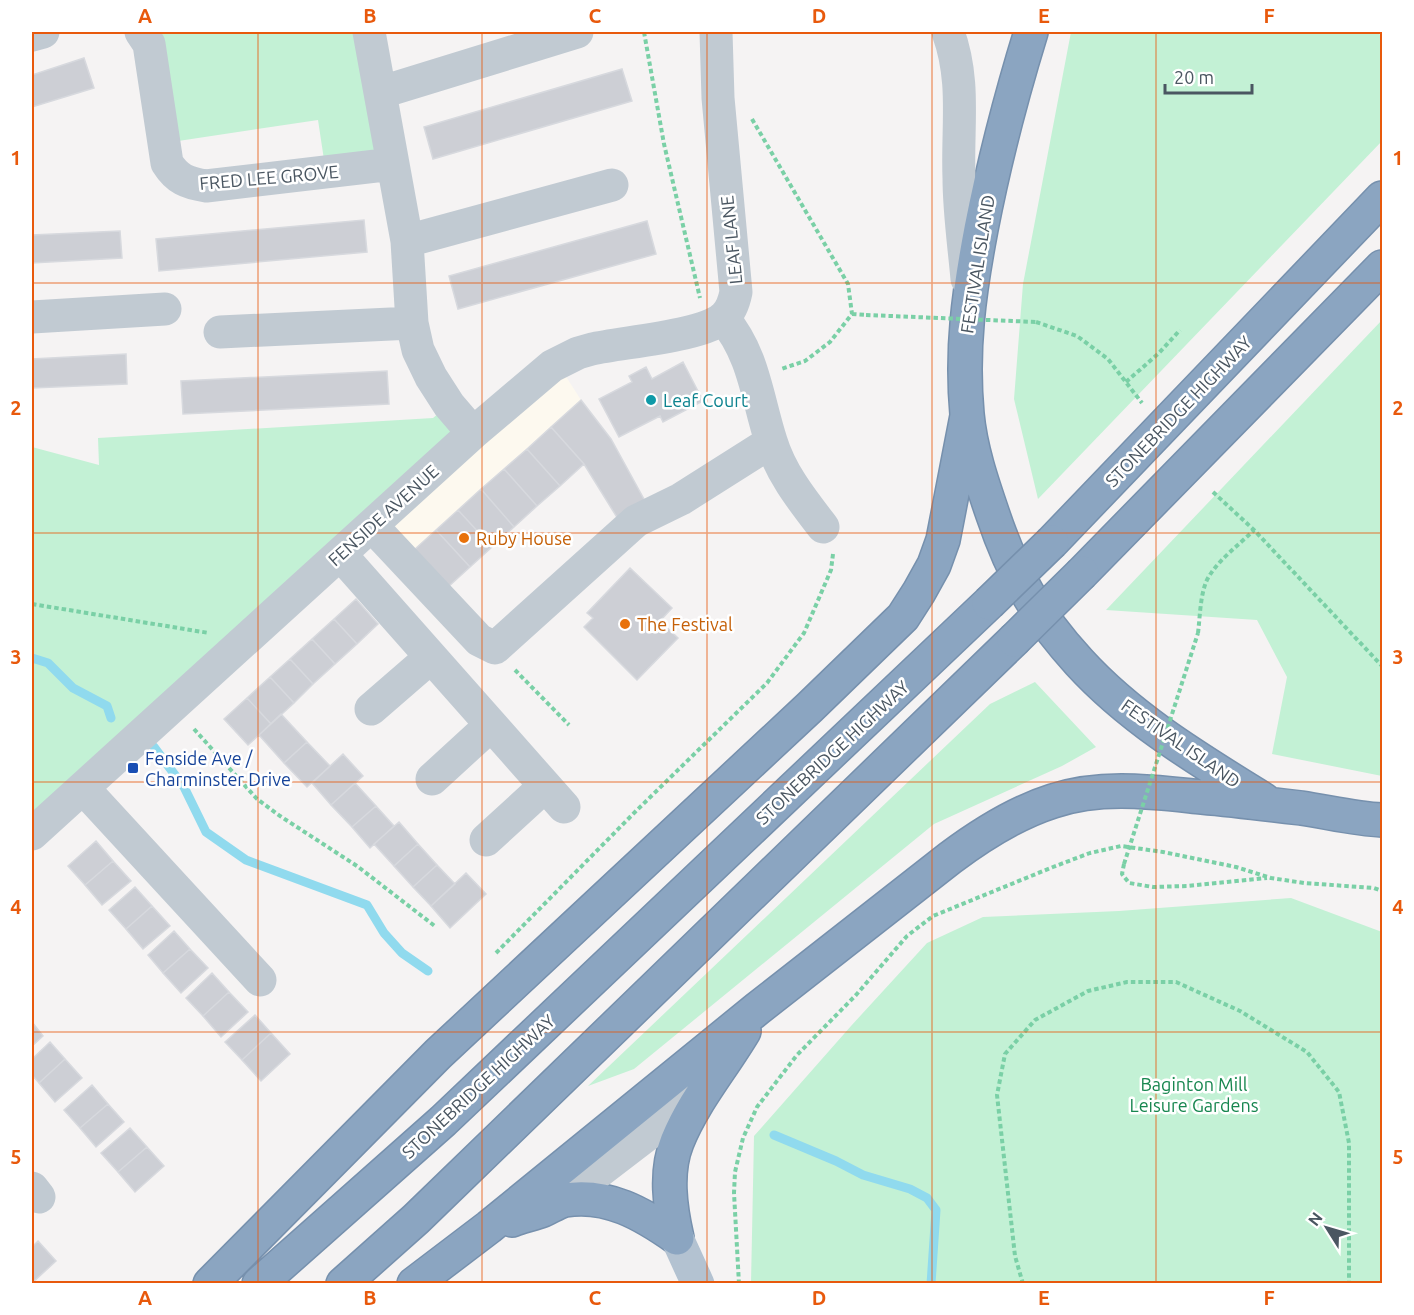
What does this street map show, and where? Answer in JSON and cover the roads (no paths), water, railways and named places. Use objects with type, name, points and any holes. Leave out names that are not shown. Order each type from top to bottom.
[{"type":"highway","name":"FESTIVAL ISLAND","points":[[1031,32],[994,162],[969,296],[965,353],[967,416],[983,486],[1016,574],[1032,603],[1079,662],[1132,712],[1203,762],[1270,804],[1383,820]]},
{"type":"highway","name":"STONEBRIDGE HIGHWAY","points":[[259,1284],[443,1120],[989,603],[1052,542],[1383,198]]},
{"type":"highway","points":[[342,1284],[416,1219],[1014,640],[1383,267]]},
{"type":"highway","points":[[210,1284],[438,1054],[810,707],[903,617],[920,592],[934,565],[943,540],[967,416]]},
{"type":"highway","points":[[414,1284],[489,1227],[757,1009],[981,835],[1017,815],[1054,801],[1107,791],[1139,791],[1270,804]]},
{"type":"highway","points":[[1342,814],[1383,835]]},
{"type":"highway","points":[[677,1238],[670,1205],[670,1175],[676,1143],[703,1092],[723,1066],[757,1009]]},
{"type":"highway","points":[[489,1227],[543,1210],[562,1200],[591,1198],[616,1204],[648,1218],[677,1238]]},
{"type":"main road","points":[[677,1238],[698,1284]]},
{"type":"street","points":[[32,35],[43,32]]},
{"type":"street","points":[[369,32],[408,241],[412,323],[418,350],[449,405],[473,433]]},
{"type":"street","points":[[382,92],[577,32]]},
{"type":"street","name":"LEAF LANE","points":[[716,32],[718,98],[736,292],[734,303],[723,318]]},
{"type":"street","points":[[948,32],[961,94],[959,178],[969,296]]},
{"type":"street","name":"FRED LEE GROVE","points":[[145,38],[166,163],[174,175],[187,183],[206,186],[393,164]]},
{"type":"street","points":[[408,241],[612,185]]},
{"type":"street","points":[[32,317],[165,309]]},
{"type":"street","points":[[723,318],[744,347],[771,442],[780,465],[797,493],[823,527]]},
{"type":"street","name":"FENSIDE AVENUE","points":[[32,834],[473,433],[541,374],[566,359],[607,345],[705,328],[723,318]]},
{"type":"street","points":[[220,332],[412,323]]},
{"type":"street","points":[[372,526],[479,640],[495,648],[636,521],[681,499],[771,442]]},
{"type":"street","points":[[340,554],[555,796],[486,840]]},
{"type":"street","points":[[371,709],[431,657]]},
{"type":"street","points":[[432,779],[491,725]]},
{"type":"street","points":[[83,788],[260,980]]},
{"type":"street","points":[[562,1200],[703,1092]]},
{"type":"waterway","points":[[32,658],[48,663],[73,688],[107,706],[111,718]]},
{"type":"waterway","points":[[154,747],[184,787],[206,832],[246,860],[367,905],[384,933],[402,953],[428,971]]},
{"type":"waterway","points":[[774,1135],[863,1175],[910,1189],[927,1198],[936,1210],[931,1284]]},
{"type":"place","name":"Leaf Court","points":[[651,400]]},
{"type":"place","name":"Ruby House","points":[[464,538]]},
{"type":"place","name":"The Festival","points":[[625,624]]},
{"type":"place","name":"Fenside Ave / Charminster Drive","points":[[133,768]]},
{"type":"park label","name":"Baginton Mill Leisure Gardens","points":[[1194,1094]]}]
